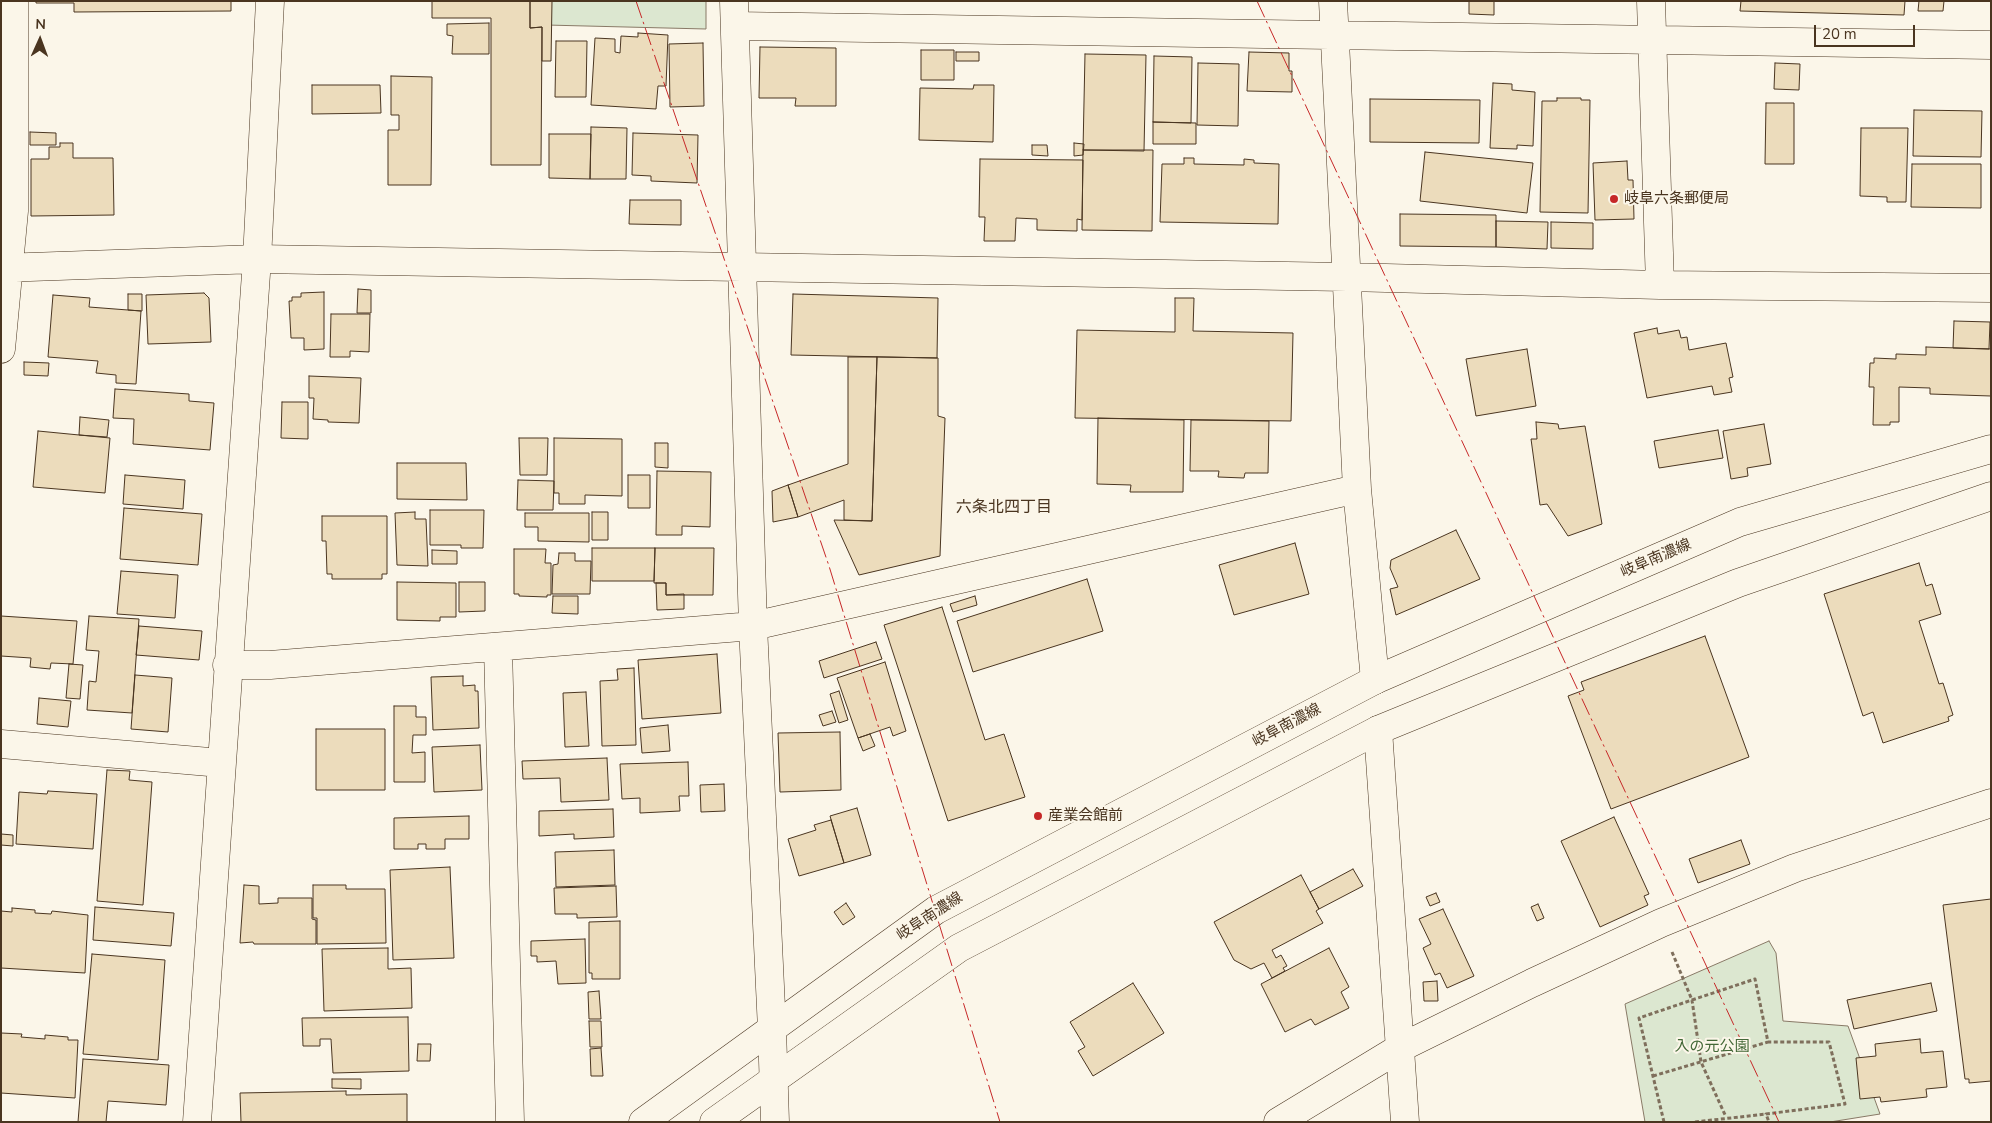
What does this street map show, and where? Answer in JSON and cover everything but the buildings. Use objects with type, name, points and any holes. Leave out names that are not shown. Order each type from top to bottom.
[{"type":"street","points":[[1,349],[5,268],[14,211],[14,1]]},
{"type":"street","points":[[196,1122],[257,259],[270,1]]},
{"type":"street","points":[[1333,1],[1357,489],[1376,680]]},
{"type":"street","points":[[1651,1],[1660,285]]},
{"type":"street","points":[[775,1122],[753,626],[735,14],[1335,35],[1991,45]]},
{"type":"street","points":[[5,268],[257,259],[1346,277],[1660,285],[1991,288]]},
{"type":"street","name":"岐阜南濃線","points":[[643,1122],[936,910],[1376,680],[1740,522],[1991,449]]},
{"type":"street","points":[[228,665],[270,665],[753,626],[1357,489]]},
{"type":"street","points":[[714,1122],[958,948],[1378,730],[1738,583],[1991,496]]},
{"type":"street","points":[[498,647],[510,1122]]},
{"type":"street","points":[[1378,730],[1405,1122]]},
{"type":"street","points":[[1,744],[221,763]]},
{"type":"street","points":[[1278,1122],[1400,1048],[1532,983],[1661,924],[1795,868],[1991,803]]},
{"type":"path","points":[[1661,924],[1692,1000],[1702,1062],[1726,1117]]},
{"type":"path","points":[[1664,1122],[1638,1018],[1755,979],[1768,1042]]},
{"type":"path","points":[[1653,1076],[1768,1042],[1829,1042],[1845,1104],[1695,1122]]},
{"type":"path","points":[[1766,1114],[1769,1122]]},
{"type":"green space","points":[[544,1],[706,1],[706,29],[546,25]]},
{"type":"green space","name":"入の元公園","points":[[1769,941],[1776,953],[1783,1021],[1848,1026],[1880,1114],[1830,1122],[1645,1122],[1625,1004]]},
{"type":"power","points":[[636,1],[829,566],[1000,1122]]},
{"type":"power","points":[[1257,1],[1779,1122]]},
{"type":"place","name":"岐阜六条郵便局","points":[[1614,199]]},
{"type":"place","name":"産業会館前","points":[[1038,816]]},
{"type":"district","name":"六条北四丁目","points":[[1004,508]]}]
